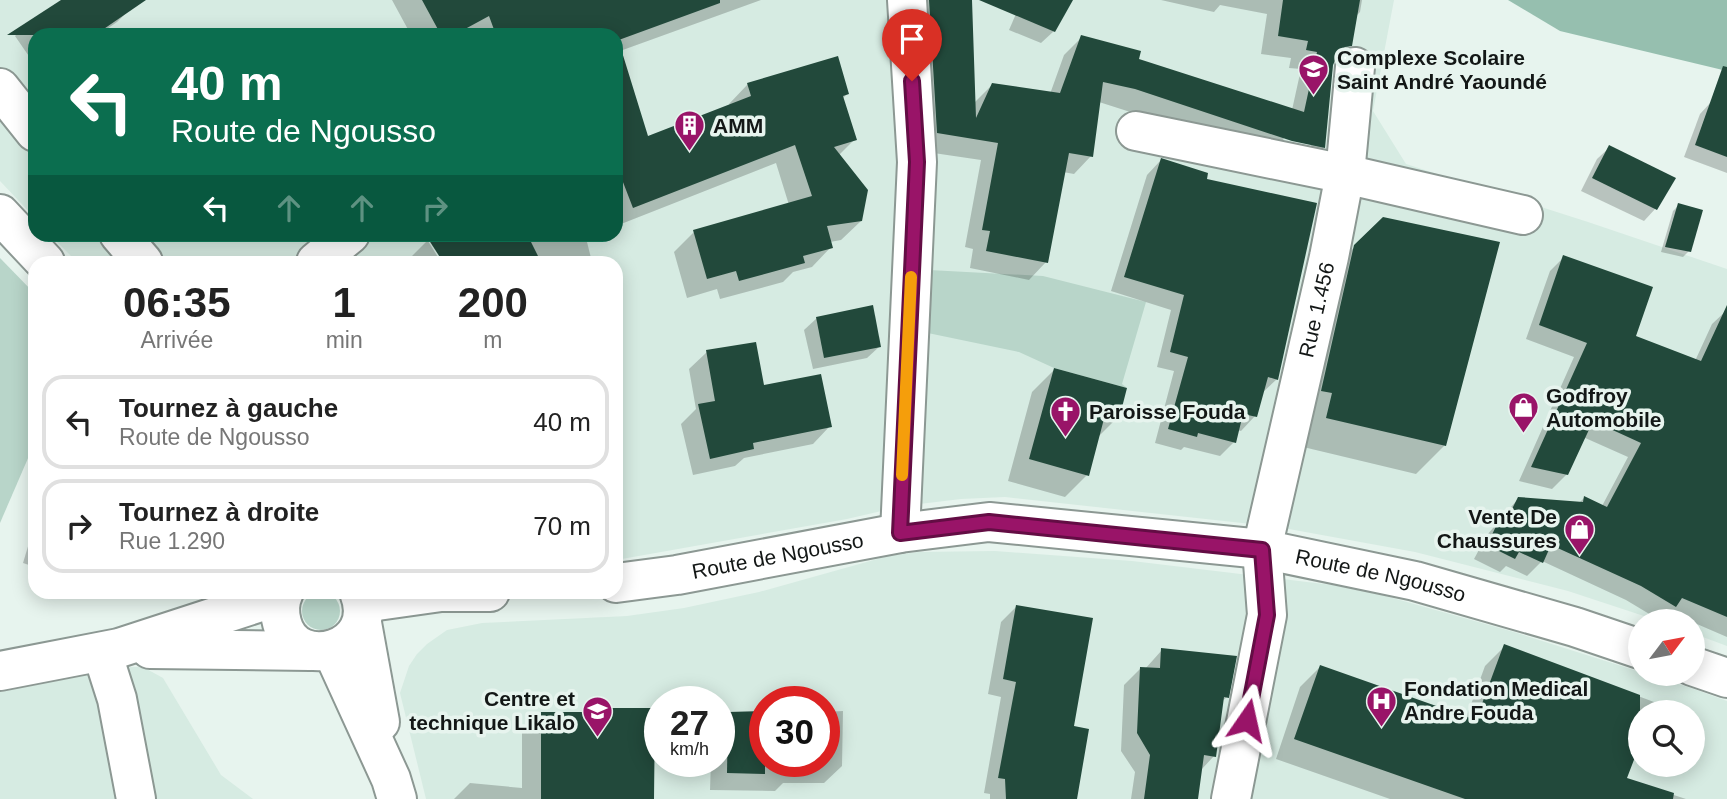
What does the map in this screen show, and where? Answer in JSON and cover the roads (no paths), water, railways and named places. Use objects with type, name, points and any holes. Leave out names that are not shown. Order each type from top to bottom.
[{"type":"street","points":[[900,533],[917,162],[907,0]]},
{"type":"street","name":"Rue 1.456","points":[[1231,799],[1267,615],[1262,550],[1329,257],[1345,174],[1354,66]]},
{"type":"street","points":[[0,88],[28,123]]},
{"type":"street","points":[[1136,131],[1345,174],[1522,215]]},
{"type":"street","points":[[0,214],[39,256]]},
{"type":"street","points":[[126,242],[138,256]]},
{"type":"street","points":[[323,256],[340,242]]},
{"type":"street","name":"Route de Ngousso","points":[[623,582],[677,575],[900,533],[989,522],[1262,550],[1415,581],[1628,645]]},
{"type":"street","points":[[0,671],[111,650],[265,599]]},
{"type":"street","points":[[282,599],[279,612],[283,629],[294,643],[321,651],[394,789]]},
{"type":"street","points":[[361,606],[401,599]]},
{"type":"street","points":[[111,650],[321,651],[351,641],[361,606]]},
{"type":"street","points":[[361,606],[394,789]]},
{"type":"street","points":[[111,650],[117,699],[136,799]]},
{"type":"street","points":[[1705,670],[1727,678]]},
{"type":"place","name":"Complexe Scolaire Saint André Yaoundé","points":[[1314,97]]},
{"type":"place","name":"AMM","points":[[690,153]]},
{"type":"place","name":"Godfroy Automobile","points":[[1523,435]]},
{"type":"place","name":"Paroisse Fouda","points":[[1066,439]]},
{"type":"place","name":"Vente De Chaussures","points":[[1580,556]]},
{"type":"place","name":"Fondation Medical Andre Fouda","points":[[1381,728]]},
{"type":"place","name":"Centre et technique Likalo","points":[[598,738]]}]
